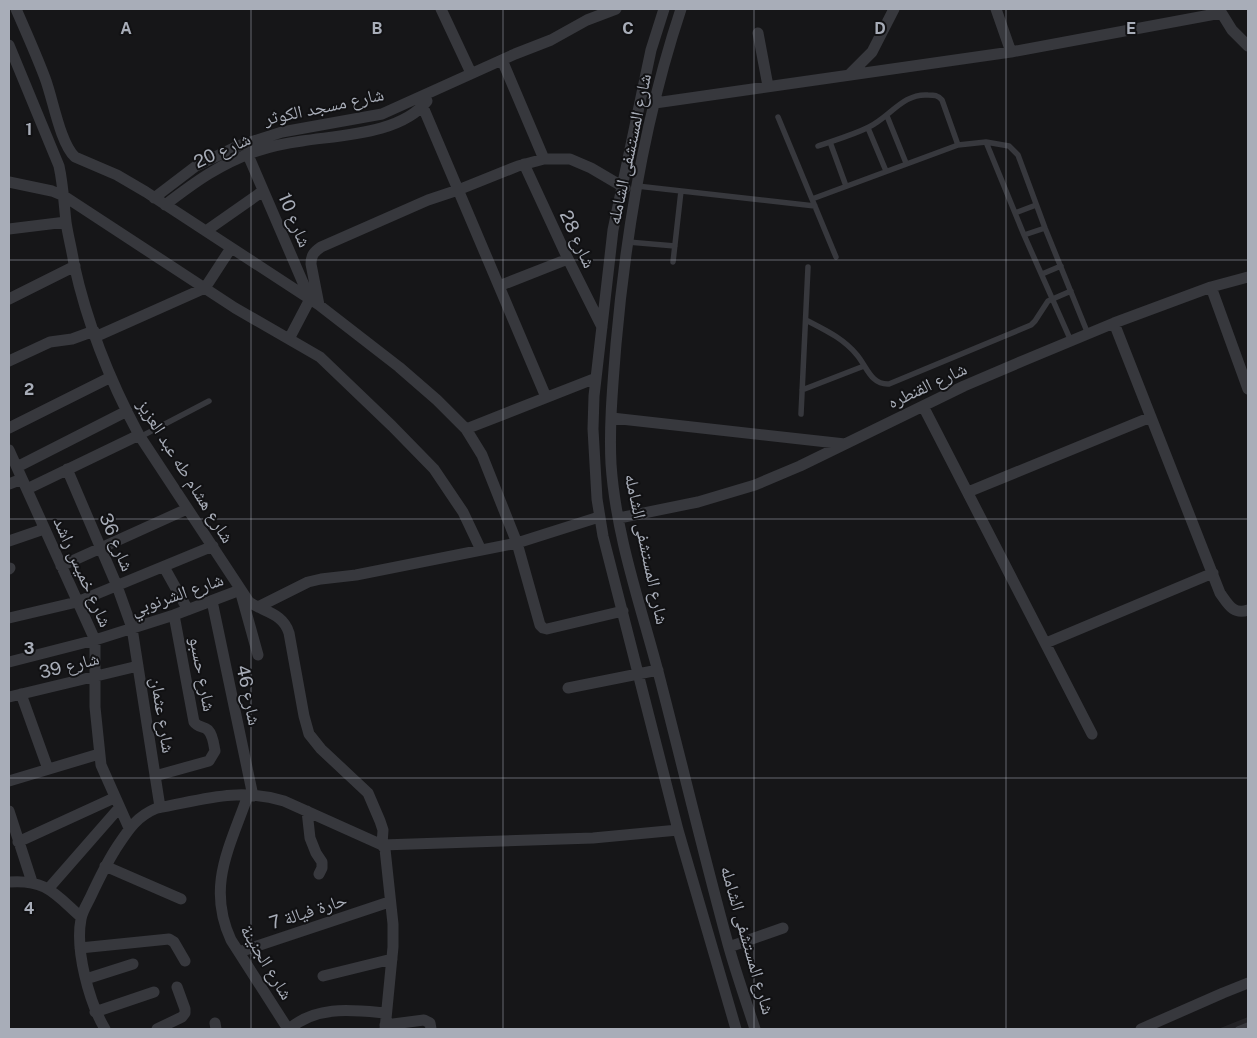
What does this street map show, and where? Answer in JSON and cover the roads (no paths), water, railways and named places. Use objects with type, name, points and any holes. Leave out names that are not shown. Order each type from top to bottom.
[{"type":"street","points":[[16,9],[45,79],[64,142],[70,153],[75,157],[117,175],[165,204],[314,302],[399,367],[437,400],[466,430],[482,455],[517,543],[540,625],[543,628],[546,629],[623,611]]},
{"type":"street","points":[[440,9],[471,73]]},
{"type":"street","name":"شارع مسجد الكوثر","points":[[154,198],[196,166],[238,146],[282,132],[382,114],[434,89],[551,40],[587,20],[616,9]]},
{"type":"street","name":"شارع المستشفى الشامله","points":[[664,9],[651,50],[613,230],[596,378],[593,429],[599,517],[678,830],[736,1029]]},
{"type":"street","name":"شارع المستشفى الشامله","points":[[681,9],[655,103],[636,190],[620,300],[612,418],[611,464],[619,518],[630,567],[729,947],[756,1029]]},
{"type":"street","points":[[849,75],[872,52],[894,9]]},
{"type":"street","points":[[996,9],[1012,52]]},
{"type":"street","points":[[655,103],[1012,52],[1220,11],[1232,30],[1248,46]]},
{"type":"street","points":[[758,33],[768,86]]},
{"type":"street","name":"شارع هشام طه عبد العزيز","points":[[9,45],[59,166],[66,222],[75,266],[94,334],[127,411],[140,436],[240,590],[249,602],[278,615],[285,623],[289,633],[309,734],[321,749],[368,793],[380,821],[383,830],[382,845],[385,849],[389,902],[393,924],[392,959],[385,1027]]},
{"type":"street","points":[[502,60],[544,159]]},
{"type":"street","name":"شارع 20","points":[[165,204],[202,177],[248,155],[279,145],[342,137],[376,130],[405,118],[423,107],[434,89]]},
{"type":"street","points":[[423,107],[546,397]]},
{"type":"street","name":"شارع 10","points":[[248,155],[314,302]]},
{"type":"street","points":[[289,339],[314,302],[311,258],[314,252],[321,247],[428,200],[524,164],[544,159],[570,159],[591,168],[621,186],[636,190]]},
{"type":"street","name":"شارع 28","points":[[524,164],[602,328]]},
{"type":"street","points":[[9,182],[52,191],[64,196],[205,288],[320,357],[378,412],[434,470],[463,512],[480,550]]},
{"type":"street","points":[[206,231],[263,190]]},
{"type":"street","points":[[9,229],[66,222]]},
{"type":"street","points":[[9,361],[50,342],[94,334],[205,288],[231,248]]},
{"type":"street","points":[[499,286],[568,259]]},
{"type":"street","points":[[9,299],[75,266]]},
{"type":"street","name":"شارع القنطره","points":[[619,518],[727,495],[778,476],[964,386],[1114,324],[1211,287],[1248,277]]},
{"type":"street","points":[[1211,287],[1248,390]]},
{"type":"street","points":[[1114,324],[1220,592],[1230,608],[1241,612],[1248,610]]},
{"type":"street","points":[[9,428],[111,377]]},
{"type":"street","points":[[466,430],[596,378]]},
{"type":"street","points":[[923,406],[1092,734]]},
{"type":"street","points":[[17,468],[127,411]]},
{"type":"street","points":[[968,492],[1151,417]]},
{"type":"street","points":[[612,418],[845,444]]},
{"type":"street","points":[[9,484],[24,484],[67,469],[140,436]]},
{"type":"street","name":"شارع خميس راشد","points":[[9,450],[95,640],[95,707],[99,754],[105,777],[129,828]]},
{"type":"street","name":"شارع 36","points":[[67,469],[117,586],[132,628]]},
{"type":"street","points":[[62,566],[187,510]]},
{"type":"street","points":[[258,607],[308,582],[356,575],[517,543],[599,517]]},
{"type":"street","points":[[9,541],[44,528]]},
{"type":"street","points":[[9,618],[77,602],[213,546]]},
{"type":"street","points":[[164,567],[188,610]]},
{"type":"street","points":[[1046,644],[1213,573]]},
{"type":"street","points":[[240,590],[258,655]]},
{"type":"street","name":"شارع الشرنوبي","points":[[9,662],[95,640],[174,615],[240,590]]},
{"type":"street","name":"شارع 46","points":[[212,601],[251,795]]},
{"type":"street","name":"شارع حسبو","points":[[156,776],[209,761],[215,751],[208,730],[198,727],[194,722],[174,615]]},
{"type":"street","name":"شارع عثمان","points":[[132,628],[160,807]]},
{"type":"street","name":"شارع 39","points":[[9,697],[138,666]]},
{"type":"street","points":[[568,688],[658,670]]},
{"type":"street","points":[[22,694],[48,770]]},
{"type":"street","points":[[9,781],[99,754]]},
{"type":"street","name":"شارع الجنينة","points":[[251,795],[221,872],[219,895],[222,918],[231,940],[288,1029]]},
{"type":"street","points":[[101,1028],[86,979],[80,948],[81,917],[105,866],[129,828],[139,817],[160,807],[218,796],[266,796],[284,801],[382,845],[593,838],[678,830]]},
{"type":"street","points":[[18,842],[117,803]]},
{"type":"street","points":[[48,888],[117,803]]},
{"type":"street","points":[[307,811],[310,838],[322,862],[319,874]]},
{"type":"street","points":[[9,812],[32,882]]},
{"type":"street","points":[[105,866],[181,900]]},
{"type":"street","points":[[9,882],[32,882],[48,888],[81,917]]},
{"type":"street","name":"حارة فيالة 7","points":[[239,952],[389,902]]},
{"type":"street","points":[[729,947],[783,928]]},
{"type":"street","points":[[80,948],[169,940],[174,942],[185,961]]},
{"type":"street","points":[[323,976],[392,959]]},
{"type":"street","points":[[86,979],[133,964]]},
{"type":"street","points":[[1141,1029],[1248,983]]},
{"type":"street","points":[[157,1029],[182,1017],[185,1013],[177,987]]},
{"type":"street","points":[[95,1012],[154,992]]},
{"type":"street","points":[[288,1029],[313,1015],[335,1010],[386,1013]]},
{"type":"street","points":[[385,1027],[424,1020],[430,1023],[431,1029]]},
{"type":"lane","points":[[818,146],[868,128],[887,116],[908,98],[923,94],[938,96],[943,102],[958,145]]},
{"type":"lane","points":[[887,116],[906,164]]},
{"type":"lane","points":[[778,118],[836,257]]},
{"type":"lane","points":[[868,128],[886,171]]},
{"type":"lane","points":[[830,142],[846,186]]},
{"type":"lane","points":[[986,142],[1024,235],[1071,341]]},
{"type":"lane","points":[[812,199],[958,145],[986,142],[1010,146],[1018,155],[1088,334]]},
{"type":"lane","points":[[636,190],[681,191],[815,206]]},
{"type":"lane","points":[[673,262],[681,191]]},
{"type":"lane","points":[[1015,213],[1036,205]]},
{"type":"lane","points":[[1024,235],[1045,228]]},
{"type":"lane","points":[[628,242],[675,246]]},
{"type":"lane","points":[[1042,274],[1060,266]]},
{"type":"lane","points":[[801,414],[808,267]]},
{"type":"lane","points":[[806,320],[840,339],[855,352],[873,379],[884,385],[1031,325],[1044,305],[1052,298],[1071,291]]},
{"type":"lane","points":[[802,390],[864,366]]},
{"type":"lane","points":[[140,436],[209,401]]},
{"type":"lane","points":[[1238,1029],[1248,1025]]}]
